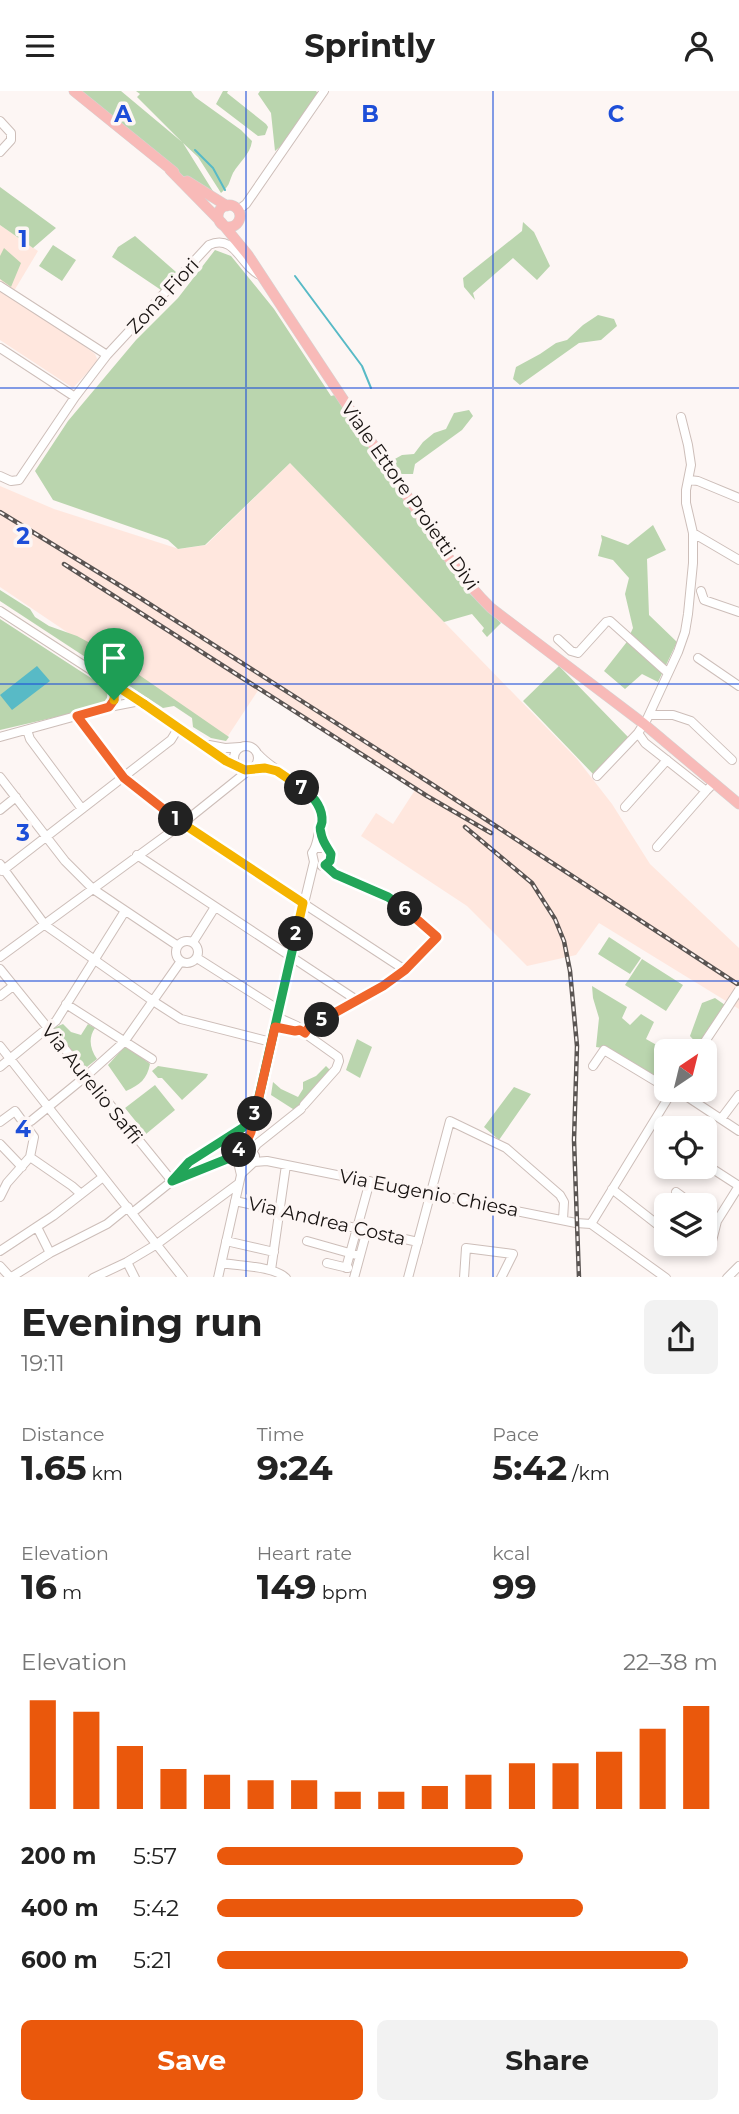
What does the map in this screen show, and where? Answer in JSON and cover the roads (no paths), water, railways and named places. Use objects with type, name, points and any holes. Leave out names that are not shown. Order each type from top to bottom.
[{"type":"main road","name":"Viale Ettore Proietti Divi","points":[[74,91],[170,170],[221,222],[248,255],[402,489],[474,591],[508,621],[644,724],[710,787],[739,804]]},
{"type":"main road","name":"Viale Ettore Proietti Divi","points":[[170,170],[235,212],[248,255]]},
{"type":"main road","points":[[219,212],[235,212],[232,226],[221,222],[219,212]]},
{"type":"street","points":[[235,212],[246,204],[324,91]]},
{"type":"street","points":[[0,121],[11,133],[11,140],[0,152]]},
{"type":"street","name":"Zona Fiori","points":[[0,477],[11,481],[19,480],[107,355],[209,246],[216,242],[226,243],[236,250],[252,271],[260,275]]},
{"type":"street","points":[[0,286],[107,355]]},
{"type":"street","points":[[0,348],[75,397]]},
{"type":"street","points":[[597,776],[644,724],[685,632],[693,563],[693,533],[686,503],[691,472],[690,455],[681,417]]},
{"type":"street","points":[[689,480],[698,481],[739,498]]},
{"type":"street","points":[[693,533],[739,560]]},
{"type":"street","points":[[701,591],[704,600],[739,612]]},
{"type":"street","points":[[0,611],[140,701],[226,761],[242,769],[277,771]]},
{"type":"street","points":[[558,639],[571,652],[578,653],[606,622],[610,621],[668,673]]},
{"type":"street","points":[[698,658],[739,686]]},
{"type":"street","points":[[109,707],[114,700],[115,685]]},
{"type":"street","points":[[0,737],[140,701]]},
{"type":"street","points":[[644,724],[673,715],[691,721],[732,760]]},
{"type":"street","points":[[77,716],[124,778],[173,818],[405,970]]},
{"type":"street","name":"Viale Ettore Proietti Divi","points":[[644,724],[645,743],[710,787]]},
{"type":"street","points":[[179,727],[171,740],[124,778],[1,869],[45,925],[181,1019],[271,1042]]},
{"type":"street","points":[[27,730],[30,739],[82,809]]},
{"type":"street","points":[[199,741],[213,747],[251,746],[277,771],[310,793],[317,801],[327,848],[332,856],[329,863],[320,864],[309,877],[254,1115],[251,1154]]},
{"type":"street","points":[[237,765],[234,757],[240,747]]},
{"type":"street","points":[[0,957],[183,823],[251,769],[258,762],[258,754]]},
{"type":"street","points":[[625,807],[667,760]]},
{"type":"street","points":[[226,761],[232,773],[231,784]]},
{"type":"street","points":[[0,777],[65,861],[93,889],[178,946]]},
{"type":"street","points":[[657,847],[710,787]]},
{"type":"street","points":[[0,810],[16,797]]},
{"type":"street","points":[[197,958],[295,1031],[303,1031],[383,986],[405,970],[437,937],[388,897],[335,874],[320,864],[313,853],[321,825]]},
{"type":"street","points":[[316,848],[327,848]]},
{"type":"street","points":[[137,855],[358,1001]]},
{"type":"street","points":[[193,942],[215,907]]},
{"type":"street","points":[[0,1067],[56,1021],[125,911]]},
{"type":"street","points":[[186,940],[193,942],[198,948],[197,958],[187,963],[181,961],[176,954],[178,946],[186,940]]},
{"type":"street","points":[[31,1121],[124,1042],[181,961]]},
{"type":"street","name":"Via Aurelio Saffi","points":[[0,969],[172,1181]]},
{"type":"street","points":[[0,996],[13,986]]},
{"type":"street","points":[[707,1039],[739,990]]},
{"type":"street","points":[[66,1004],[152,1059]]},
{"type":"street","points":[[218,1277],[239,1180],[251,1154],[257,1144],[303,1107],[336,1069],[339,1061],[338,1057],[303,1031]]},
{"type":"street","points":[[0,1046],[179,1276]]},
{"type":"street","points":[[593,1066],[604,1050],[654,1079]]},
{"type":"street","points":[[721,1119],[739,1095]]},
{"type":"street","points":[[664,1103],[590,1224],[666,1277]]},
{"type":"street","points":[[694,1103],[739,1131]]},
{"type":"street","points":[[0,1122],[15,1111],[34,1137],[30,1157],[7,1183],[0,1197]]},
{"type":"street","points":[[0,1266],[15,1276],[50,1253],[107,1224],[172,1181],[189,1162],[247,1125],[254,1115]]},
{"type":"street","points":[[408,1277],[450,1121],[506,1148],[560,1195],[564,1202],[563,1220]]},
{"type":"street","points":[[0,1144],[22,1167]]},
{"type":"street","points":[[239,1180],[239,1150],[251,1154]]},
{"type":"street","name":"Via Eugenio Chiesa","points":[[237,1159],[243,1165],[251,1154],[286,1165],[590,1224]]},
{"type":"street","points":[[30,1157],[81,1194]]},
{"type":"street","points":[[172,1181],[237,1159]]},
{"type":"street","points":[[271,1270],[286,1165]]},
{"type":"street","points":[[717,1172],[739,1186],[717,1221]]},
{"type":"street","points":[[0,1177],[7,1183]]},
{"type":"street","points":[[0,1251],[103,1177]]},
{"type":"street","points":[[96,1277],[156,1244],[239,1180]]},
{"type":"street","points":[[346,1268],[370,1181]]},
{"type":"street","points":[[611,1189],[654,1222]]},
{"type":"street","name":"Via Andrea Costa","points":[[235,1201],[418,1242]]},
{"type":"street","points":[[37,1227],[50,1253]]},
{"type":"street","points":[[354,1276],[367,1230]]},
{"type":"street","points":[[226,1241],[274,1252]]},
{"type":"street","points":[[307,1241],[360,1256]]},
{"type":"street","points":[[464,1277],[466,1248],[513,1254],[501,1277]]},
{"type":"street","points":[[127,1262],[135,1277]]},
{"type":"street","points":[[222,1263],[281,1272],[286,1277]]},
{"type":"street","points":[[327,1263],[353,1269],[354,1276]]},
{"type":"street","points":[[727,1277],[739,1266]]},
{"type":"water","points":[[37,666],[50,681],[12,710],[0,695]]},
{"type":"waterway","points":[[195,150],[213,168],[225,190]]},
{"type":"waterway","points":[[295,276],[362,366],[371,388]]},
{"type":"railway","points":[[0,512],[430,783],[739,985]]},
{"type":"railway","points":[[64,564],[427,796],[491,833]]},
{"type":"railway","points":[[465,827],[532,883],[555,919],[564,941],[570,971],[577,1046],[574,1140],[579,1277]]}]
